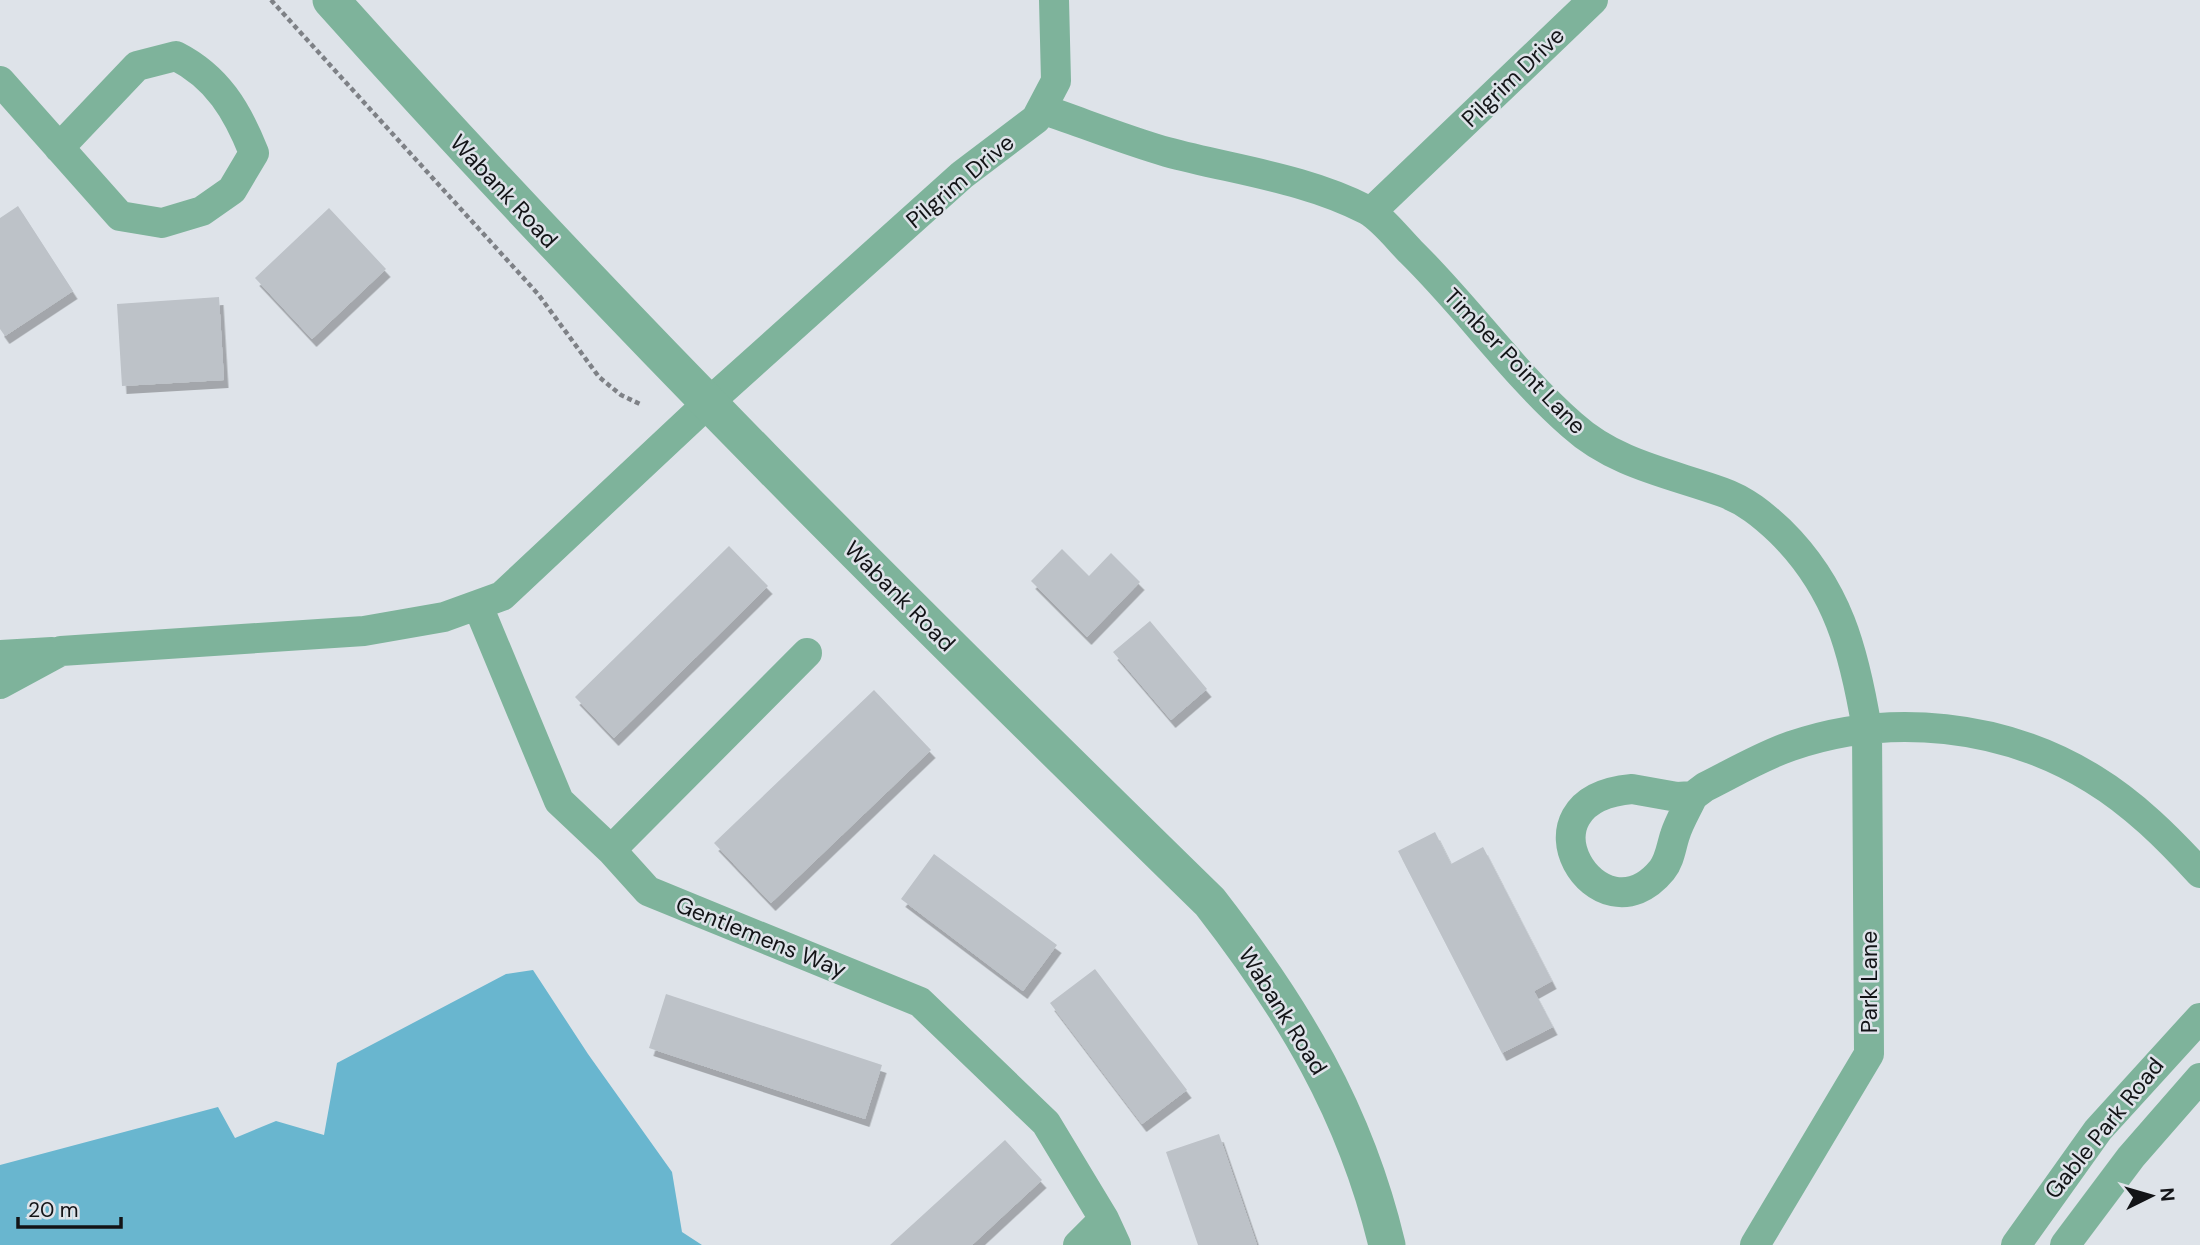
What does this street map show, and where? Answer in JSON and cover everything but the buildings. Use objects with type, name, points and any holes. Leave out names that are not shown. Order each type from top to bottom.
[{"type":"street","name":"Wabank Road","points":[[331,0],[450,133],[707,404],[1210,902],[1265,974],[1313,1054],[1346,1119],[1378,1209],[1387,1245]]},
{"type":"street","points":[[1054,0],[1056,82],[1042,109],[1165,151],[1325,191],[1371,212]]},
{"type":"street","name":"Pilgrim Drive","points":[[1371,212],[1592,0]]},
{"type":"street","points":[[0,81],[120,216],[162,223],[202,211],[232,190],[254,153],[239,114],[199,68],[176,56],[137,66],[60,148]]},
{"type":"street","name":"Pilgrim Drive","points":[[0,655],[364,631],[444,617],[502,596],[707,404],[962,175],[1036,119],[1042,109]]},
{"type":"street","name":"Timber Point Lane","points":[[1371,212],[1427,268],[1573,426],[1602,447],[1641,467],[1725,492],[1760,512],[1795,546],[1824,584],[1841,618],[1859,681],[1867,729]]},
{"type":"street","name":"Gentlemens Way","points":[[478,606],[559,802],[611,850],[648,891],[920,1002],[1046,1123],[1110,1232],[1078,1245]]},
{"type":"street","points":[[0,684],[61,651]]},
{"type":"street","points":[[611,850],[807,653]]},
{"type":"street","points":[[1693,796],[1705,787],[1790,746],[1867,729],[1908,725],[1938,728],[1977,735],[2043,754],[2093,779],[2151,822],[2200,873]]},
{"type":"street","name":"Park Lane","points":[[1755,1245],[1869,1054],[1867,729]]},
{"type":"street","name":"Gable Park Road","points":[[2016,1245],[2098,1130],[2200,1018]]},
{"type":"street","name":"Gable Park Road","points":[[2065,1245],[2131,1157],[2200,1078]]},
{"type":"path","points":[[271,0],[538,294],[599,377],[621,394],[642,405]]},
{"type":"water","points":[[533,970],[588,1054],[672,1172],[682,1232],[702,1245],[0,1245],[0,1165],[218,1107],[235,1138],[276,1121],[324,1135],[337,1063],[506,974]]}]
